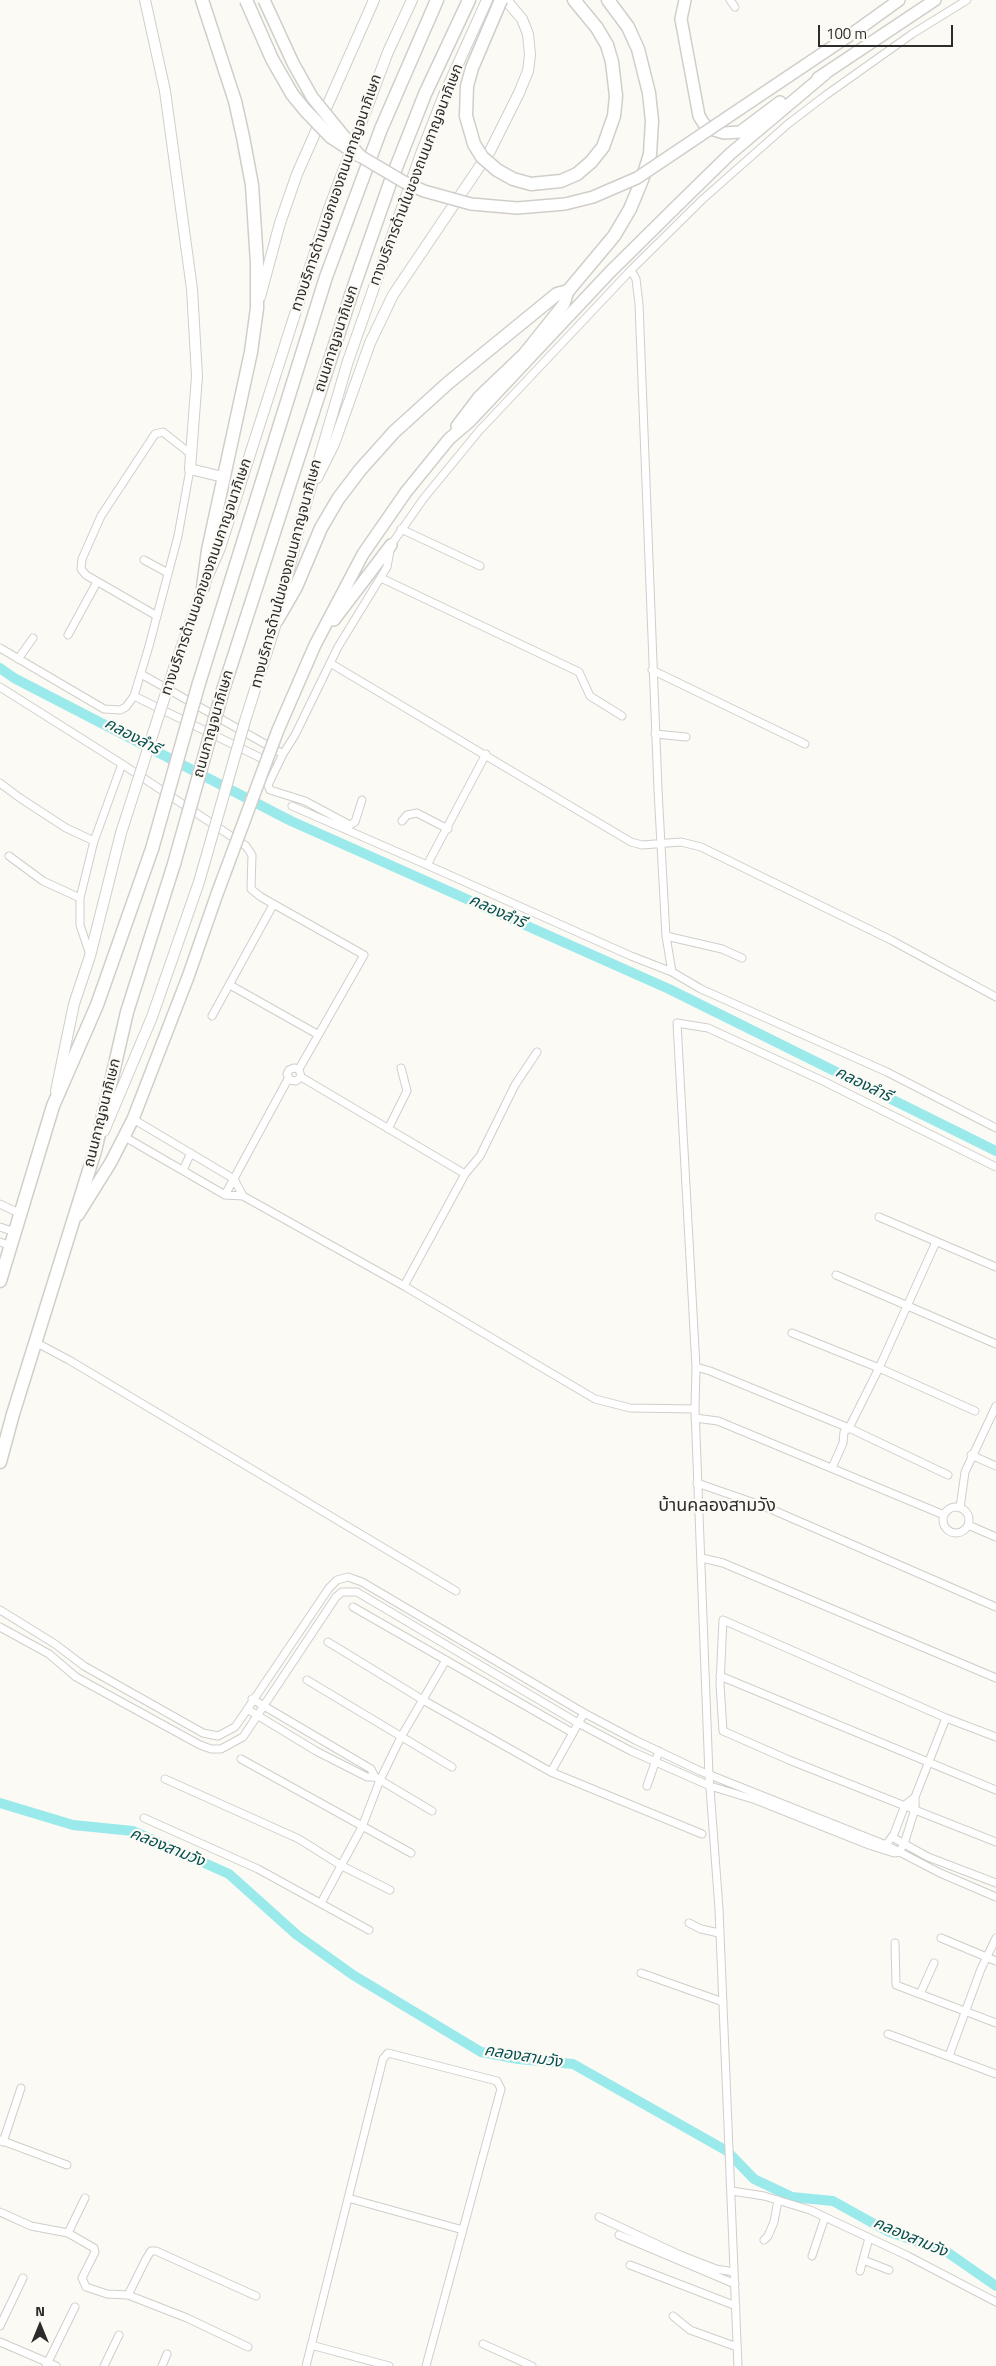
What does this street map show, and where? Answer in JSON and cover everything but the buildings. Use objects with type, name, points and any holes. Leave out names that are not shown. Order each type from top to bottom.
[{"type":"highway","points":[[202,0],[235,101],[244,136],[252,186],[256,231],[257,308],[246,378],[223,477],[203,587]]},
{"type":"highway","points":[[246,0],[272,59],[292,94],[304,110],[331,137],[360,156]]},
{"type":"highway","name":"ถนนกาญจนาภิเษก","points":[[0,1281],[5,1244],[15,1232],[53,1106],[97,1005],[152,849],[199,683],[326,277],[381,129],[437,0]]},
{"type":"highway","name":"ถนนกาญจนาภิเษก","points":[[0,1462],[35,1342],[95,1151],[127,1012],[174,864],[223,690],[354,286],[390,183],[425,94],[469,0]]},
{"type":"highway","points":[[501,0],[472,68],[467,86],[466,116],[474,144],[482,157],[497,170],[513,179],[531,184],[561,181],[577,174],[591,162],[603,147],[614,116],[616,96],[612,62],[607,45],[597,28],[574,0]]},
{"type":"highway","points":[[277,620],[296,587],[321,528],[338,499],[360,470],[394,432],[448,384],[557,294],[568,292],[614,236],[630,210],[650,154],[652,121],[644,68],[628,27],[608,0]]},
{"type":"main road","points":[[145,0],[165,91],[192,289],[197,376],[190,469],[223,477]]},
{"type":"main road","points":[[264,0],[293,64],[312,97],[360,156],[404,182],[424,191],[471,204],[524,208],[565,204],[593,197],[615,188],[656,166],[899,0]]},
{"type":"main road","points":[[257,308],[280,223],[297,174],[374,0]]},
{"type":"main road","name":"ทางบริการด้านนอกของถนนกาญจนาภิเษก","points":[[53,1106],[74,1004],[90,956],[121,832],[174,668],[203,587],[220,548],[308,271],[357,129],[388,52],[412,0]]},
{"type":"main road","name":"ทางบริการด้านในของถนนกาญจนาภิเษก","points":[[95,1151],[152,1017],[199,882],[245,721],[277,620],[300,524],[348,361],[398,216],[444,95],[487,0]]},
{"type":"main road","points":[[310,490],[334,444],[370,343],[393,295],[490,151],[520,93],[529,63],[528,34],[522,19],[506,0]]},
{"type":"main road","points":[[685,0],[681,19],[699,116],[704,124],[711,129],[731,133],[747,129],[788,96],[825,74],[935,0]]},
{"type":"main road","points":[[449,439],[470,421],[610,272],[730,154],[825,74]]},
{"type":"main road","points":[[74,1221],[125,1137],[133,1119],[188,977],[278,730],[314,645],[363,554],[406,492],[449,439],[479,397],[524,354],[564,304],[568,292]]},
{"type":"main road","points":[[314,645],[390,546]]},
{"type":"street","points":[[730,0],[735,7]]},
{"type":"street","points":[[362,800],[355,822],[350,825],[305,801],[268,788],[276,766],[295,735],[330,663],[387,568],[390,546],[401,529],[479,431],[631,270],[703,199],[788,124],[884,54],[967,0]]},
{"type":"street","points":[[631,270],[636,279],[639,304],[652,670],[659,734],[666,936],[672,972]]},
{"type":"street","points":[[157,616],[97,582],[83,573],[81,569],[87,544],[101,516],[152,437],[163,432],[192,454]]},
{"type":"street","points":[[0,648],[104,709],[120,710],[126,707],[134,696],[157,616],[179,528],[190,469]]},
{"type":"street","points":[[401,529],[480,566]]},
{"type":"street","points":[[144,560],[168,573]]},
{"type":"street","points":[[381,578],[579,672],[590,696],[622,716]]},
{"type":"street","points":[[68,634],[97,582]]},
{"type":"street","points":[[18,659],[33,638]]},
{"type":"street","points":[[330,663],[486,754],[631,842],[642,845],[681,842],[701,847],[891,940],[996,997]]},
{"type":"street","points":[[652,670],[805,744]]},
{"type":"street","points":[[141,674],[282,754]]},
{"type":"street","points":[[0,687],[246,846],[252,855],[251,889],[273,904],[364,955],[317,1034],[296,1081],[288,1079]]},
{"type":"street","points":[[134,696],[276,766]]},
{"type":"street","points":[[659,734],[686,737]]},
{"type":"street","points":[[427,865],[448,829],[486,754]]},
{"type":"street","points":[[90,956],[80,925],[80,898],[94,841],[118,763]]},
{"type":"street","points":[[0,783],[66,828],[94,841]]},
{"type":"street","points":[[292,806],[631,956],[672,972],[701,989],[887,1072],[996,1128]]},
{"type":"street","points":[[402,821],[407,815],[417,813],[448,829]]},
{"type":"street","points":[[9,856],[43,881],[80,898]]},
{"type":"street","points":[[212,1016],[273,904]]},
{"type":"street","points":[[666,936],[722,949],[742,958]]},
{"type":"street","points":[[230,985],[317,1034]]},
{"type":"street","points":[[738,2366],[730,2141],[709,1775],[702,1558],[697,1483],[696,1368],[677,1023],[708,1028],[823,1081],[996,1166]]},
{"type":"street","points":[[404,1286],[465,1174],[480,1156],[515,1085],[537,1052]]},
{"type":"street","points":[[225,1195],[288,1079],[289,1070],[294,1068],[465,1174]]},
{"type":"street","points":[[388,1128],[406,1096],[407,1086],[400,1068]]},
{"type":"street","points":[[133,1119],[234,1179],[243,1196]]},
{"type":"street","points":[[125,1137],[225,1195],[243,1196],[404,1286],[595,1399],[630,1408],[695,1409]]},
{"type":"street","points":[[183,1170],[191,1153]]},
{"type":"street","points":[[0,1204],[21,1214]]},
{"type":"street","points":[[880,1217],[996,1267]]},
{"type":"street","points":[[0,1227],[15,1232]]},
{"type":"street","points":[[832,1468],[843,1443],[844,1432],[849,1428],[879,1368],[936,1242]]},
{"type":"street","points":[[836,1275],[996,1344]]},
{"type":"street","points":[[792,1333],[879,1368],[975,1411]]},
{"type":"street","points":[[35,1342],[69,1360],[456,1591]]},
{"type":"street","points":[[696,1368],[710,1371],[849,1428],[948,1475]]},
{"type":"street","points":[[960,1508],[965,1472],[971,1455],[996,1406]]},
{"type":"street","points":[[695,1418],[718,1421],[944,1515]]},
{"type":"street","points":[[971,1455],[996,1466]]},
{"type":"street","points":[[697,1483],[766,1507],[996,1607]]},
{"type":"street","points":[[960,1508],[968,1514],[968,1525],[965,1530],[954,1533],[945,1526],[944,1515],[950,1509],[960,1508]]},
{"type":"street","points":[[968,1525],[996,1537]]},
{"type":"street","points":[[702,1558],[723,1563],[996,1678]]},
{"type":"street","points":[[0,1610],[97,1674],[211,1736],[227,1732],[234,1727],[329,1588],[337,1580],[348,1577],[362,1582],[584,1713],[659,1752],[709,1775],[886,1845],[926,1866],[996,1897]]},
{"type":"street","points":[[0,1627],[50,1654],[76,1677],[91,1686],[211,1749],[221,1749],[243,1737],[336,1597],[342,1592],[356,1592],[578,1723],[655,1762],[710,1786],[756,1800],[887,1852],[899,1852]]},
{"type":"street","points":[[353,1606],[573,1733]]},
{"type":"street","points":[[996,1737],[946,1718],[723,1620],[720,1676],[723,1731],[789,1760],[996,1842]]},
{"type":"street","points":[[19,1637],[25,1626]]},
{"type":"street","points":[[451,1648],[457,1638]]},
{"type":"street","points":[[328,1642],[423,1700],[551,1772],[702,1834]]},
{"type":"street","points":[[321,1903],[362,1827],[378,1779],[446,1660]]},
{"type":"street","points":[[91,1686],[97,1674]]},
{"type":"street","points":[[720,1676],[996,1790]]},
{"type":"street","points":[[307,1680],[452,1767]]},
{"type":"street","points":[[252,1699],[372,1770],[378,1779]]},
{"type":"street","points":[[247,1710],[316,1751],[367,1776],[378,1779],[432,1811]]},
{"type":"street","points":[[551,1772],[584,1713]]},
{"type":"street","points":[[899,1852],[904,1844],[915,1809],[915,1797],[946,1718]]},
{"type":"street","points":[[647,1786],[659,1752]]},
{"type":"street","points":[[241,1758],[411,1853]]},
{"type":"street","points":[[165,1779],[298,1839],[342,1866],[390,1890]]},
{"type":"street","points":[[886,1845],[892,1837],[905,1806],[915,1797]]},
{"type":"street","points":[[144,1818],[258,1869],[369,1930]]},
{"type":"street","points":[[892,1837],[928,1857],[996,1883]]},
{"type":"street","points":[[926,1866],[928,1857]]},
{"type":"street","points":[[689,1923],[701,1929],[719,1933]]},
{"type":"street","points":[[941,1938],[996,1961]]},
{"type":"street","points":[[949,2056],[996,1938]]},
{"type":"street","points":[[895,1943],[896,1985],[996,2023]]},
{"type":"street","points":[[920,1994],[934,1963]]},
{"type":"street","points":[[641,1973],[723,2002]]},
{"type":"street","points":[[888,2034],[996,2074]]},
{"type":"street","points":[[306,2366],[383,2058],[388,2053],[497,2081],[502,2089],[426,2366]]},
{"type":"street","points":[[21,2088],[2,2141],[67,2165]]},
{"type":"street","points":[[732,2191],[778,2200],[810,2210],[996,2302]]},
{"type":"street","points":[[68,2233],[85,2198]]},
{"type":"street","points":[[348,2198],[463,2230]]},
{"type":"street","points":[[764,2240],[774,2222],[778,2200]]},
{"type":"street","points":[[0,2212],[31,2226],[68,2233],[94,2249],[82,2278],[84,2285],[107,2294],[128,2295],[187,2318],[248,2347]]},
{"type":"street","points":[[600,2217],[680,2255],[716,2268],[734,2272]]},
{"type":"street","points":[[812,2256],[825,2217]]},
{"type":"street","points":[[619,2235],[735,2284]]},
{"type":"street","points":[[860,2271],[869,2238]]},
{"type":"street","points":[[128,2295],[151,2251],[156,2251],[256,2296]]},
{"type":"street","points":[[863,2260],[889,2270]]},
{"type":"street","points":[[630,2265],[736,2306]]},
{"type":"street","points":[[0,2326],[23,2278]]},
{"type":"street","points":[[47,2364],[74,2307]]},
{"type":"street","points":[[673,2316],[690,2330],[738,2347]]},
{"type":"street","points":[[104,2366],[120,2335]]},
{"type":"street","points":[[0,2342],[47,2364],[56,2366]]},
{"type":"street","points":[[483,2344],[532,2366]]},
{"type":"street","points":[[311,2345],[389,2366]]},
{"type":"street","points":[[162,2366],[167,2354]]},
{"type":"waterway","name":"คลองลำรี","points":[[0,668],[14,678],[291,821],[669,989],[996,1151]]},
{"type":"waterway","name":"คลองสามวัง","points":[[0,1803],[73,1825],[133,1831],[229,1874],[297,1935],[353,1975],[481,2052],[518,2059],[573,2064],[727,2151],[754,2179],[792,2197],[833,2201],[887,2231],[947,2252],[996,2286]]},
{"type":"district","name":"บ้านคลองสามวัง","points":[[717,1507]]}]
